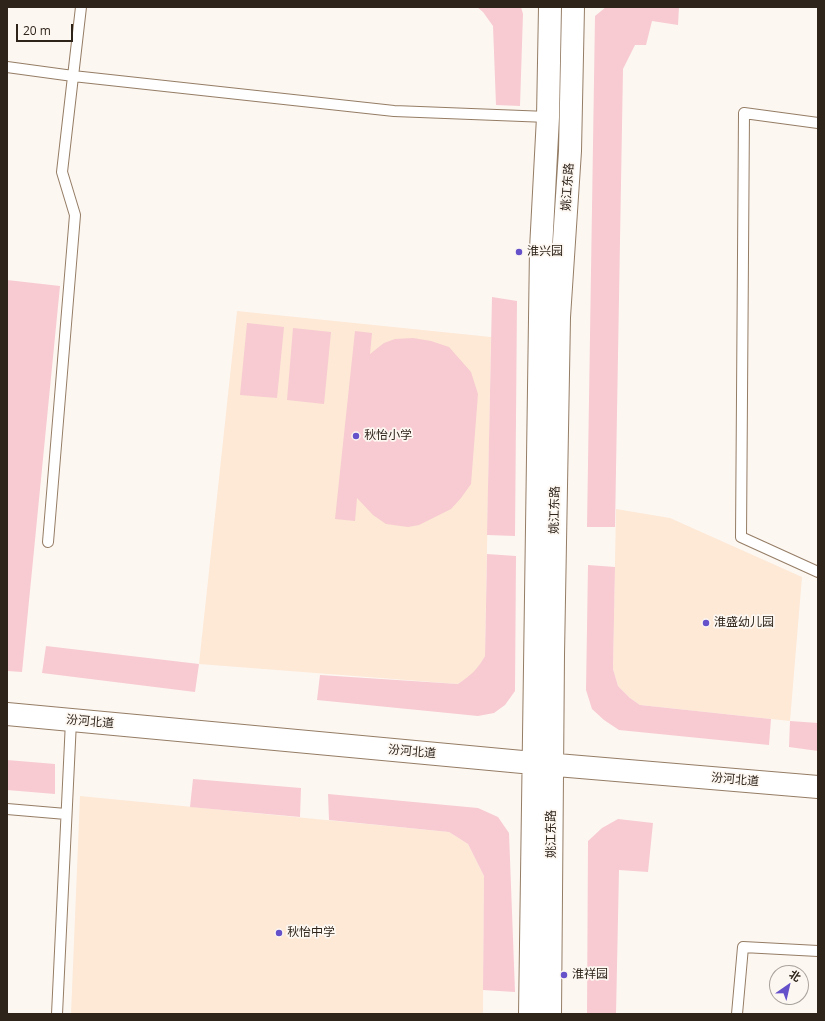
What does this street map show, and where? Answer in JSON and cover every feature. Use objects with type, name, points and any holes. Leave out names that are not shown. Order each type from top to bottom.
[{"type":"street","name":"姚江东路","points":[[550,7],[548,117],[541,248],[543,763],[550,1014]]},
{"type":"street","name":"姚江东路","points":[[530,1014],[543,763],[559,317],[570,151],[573,7]]},
{"type":"street","name":"汾河北道","points":[[7,714],[71,721],[818,787]]},
{"type":"lane","points":[[48,542],[75,215],[62,172],[81,7]]},
{"type":"lane","points":[[7,67],[73,76],[394,111],[548,117]]},
{"type":"lane","points":[[818,123],[744,114],[741,537],[818,572]]},
{"type":"lane","points":[[57,1014],[71,721]]},
{"type":"lane","points":[[7,808],[66,814]]},
{"type":"lane","points":[[737,1014],[743,946],[818,951]]},
{"type":"shaded area","points":[[477,7],[521,7],[523,14],[520,106],[496,105],[493,26],[483,12]]},
{"type":"shaded area","points":[[606,7],[679,7],[678,25],[652,21],[646,45],[635,45],[623,69],[615,527],[587,527],[595,16]]},
{"type":"shaded area","points":[[7,280],[60,286],[22,672],[7,671]]},
{"type":"shaded area","points":[[492,297],[517,301],[515,536],[487,535]]},
{"type":"shaded area","name":"秋怡小学","points":[[237,311],[491,337],[485,656],[471,676],[458,684],[199,664]]},
{"type":"shaded area","points":[[247,323],[284,327],[277,398],[240,395]]},
{"type":"shaded area","points":[[293,328],[331,332],[324,404],[287,400]]},
{"type":"shaded area","points":[[355,331],[372,333],[370,354],[384,343],[395,339],[413,338],[431,341],[449,347],[471,372],[478,394],[471,484],[451,509],[419,525],[408,527],[386,524],[373,515],[357,498],[355,521],[335,519]]},
{"type":"shaded area","name":"淮盛幼儿园","points":[[616,509],[670,518],[802,577],[790,721],[640,705],[630,698],[618,686],[613,669]]},
{"type":"shaded area","points":[[487,554],[516,556],[515,691],[505,705],[494,713],[478,716],[317,700],[320,675],[458,684],[470,675],[480,665],[485,656]]},
{"type":"shaded area","points":[[588,565],[615,567],[613,669],[618,686],[630,698],[640,705],[771,719],[769,745],[619,730],[604,720],[592,709],[586,690]]},
{"type":"shaded area","points":[[46,646],[199,664],[195,692],[42,673]]},
{"type":"shaded area","points":[[790,721],[818,723],[818,751],[789,747]]},
{"type":"shaded area","points":[[7,760],[55,764],[55,794],[7,790]]},
{"type":"shaded area","points":[[193,779],[301,788],[300,817],[190,807]]},
{"type":"shaded area","points":[[328,794],[478,808],[498,817],[509,833],[515,992],[483,990],[484,876],[468,844],[449,832],[329,820]]},
{"type":"shaded area","name":"秋怡中学","points":[[80,796],[449,832],[468,844],[484,876],[483,1014],[71,1014]]},
{"type":"shaded area","points":[[618,819],[653,823],[648,872],[619,870],[616,1014],[587,1014],[588,841],[602,828]]},
{"type":"place","name":"淮兴园","points":[[519,252]]},
{"type":"place","name":"秋怡小学","points":[[356,436]]},
{"type":"place","name":"淮盛幼儿园","points":[[706,623]]},
{"type":"place","name":"秋怡中学","points":[[279,933]]},
{"type":"place","name":"淮祥园","points":[[564,975]]}]
